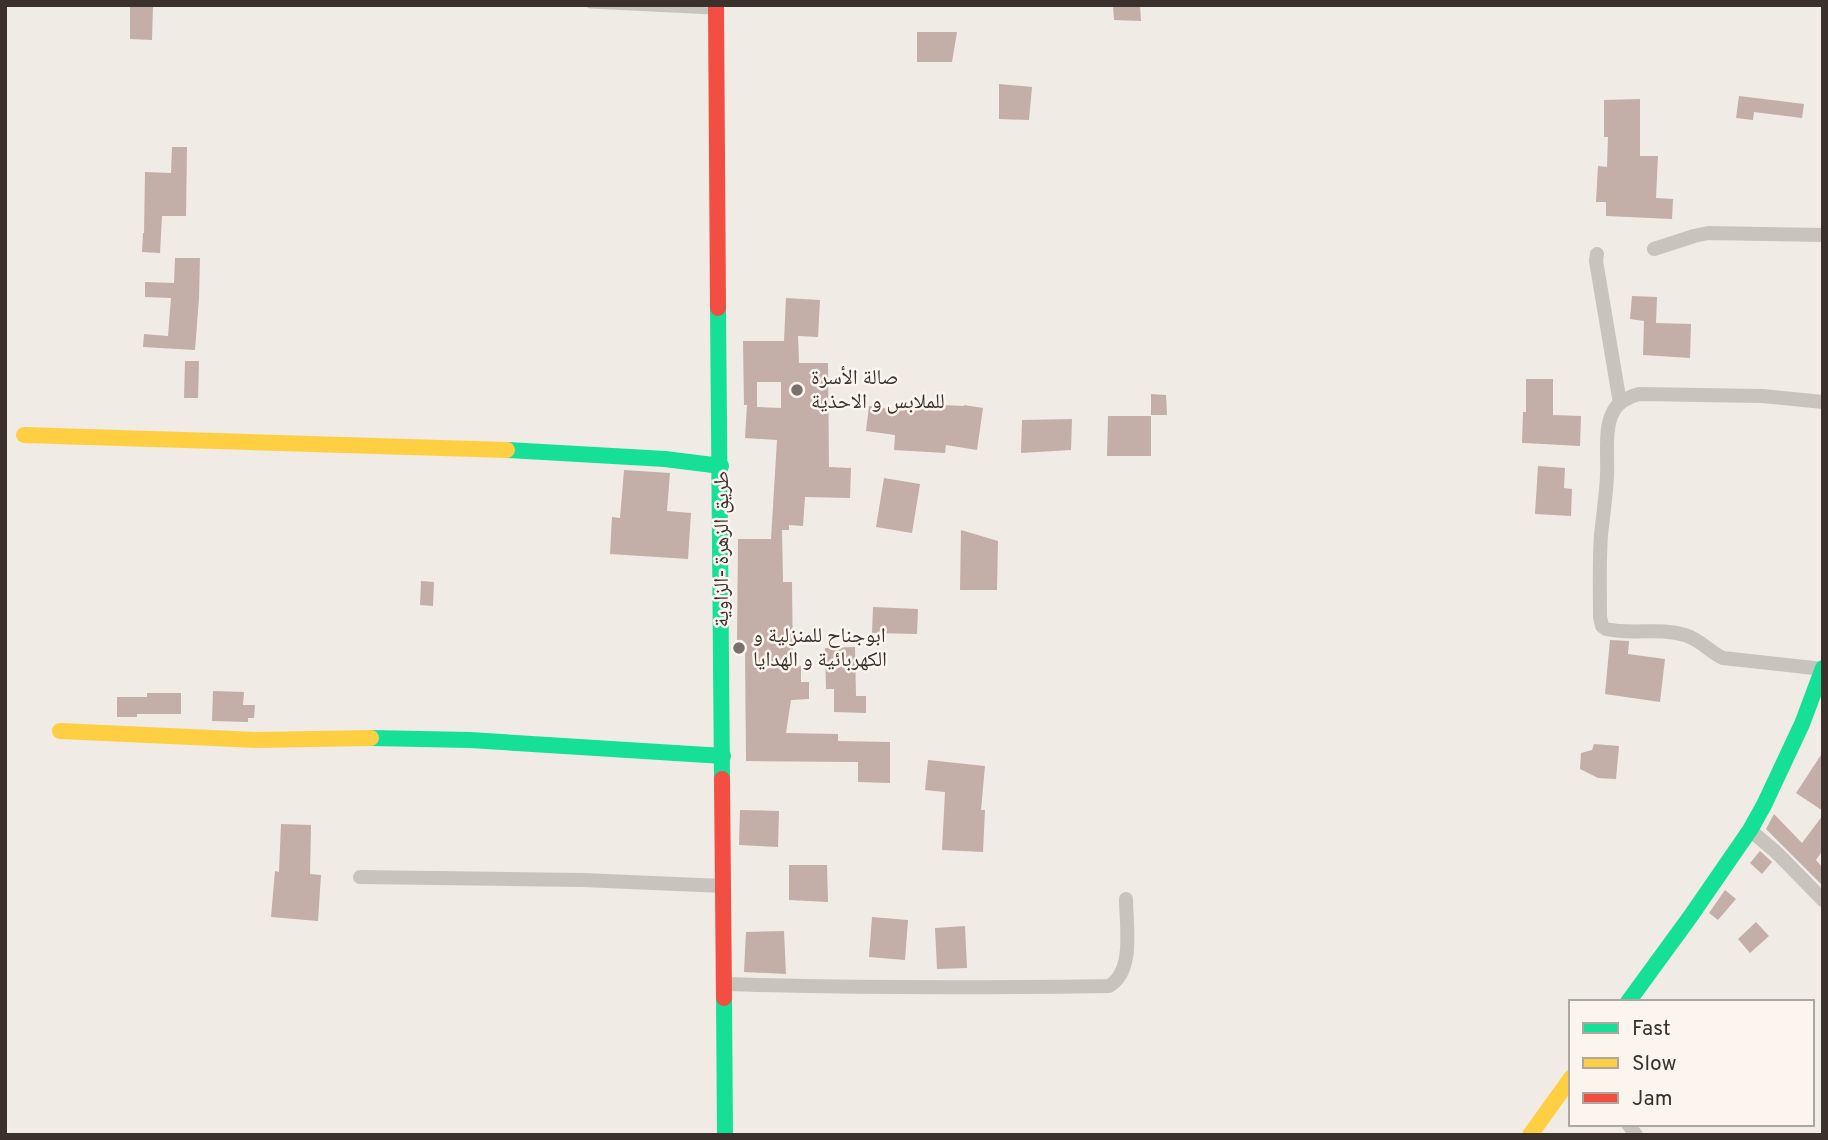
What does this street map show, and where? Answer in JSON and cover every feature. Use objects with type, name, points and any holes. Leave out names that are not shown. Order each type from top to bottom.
[{"type":"main road","name":"طريق الزهرة -الزاوية","points":[[716,8],[725,1135]]},
{"type":"main road","points":[[24,435],[465,447],[642,458],[721,466]]},
{"type":"main road","points":[[1630,1000],[1664,955],[1764,806],[1802,724],[1823,668]]},
{"type":"main road","points":[[60,731],[258,740],[323,737],[470,740],[723,756]]},
{"type":"main road","points":[[1530,1135],[1569,1081]]},
{"type":"street","points":[[1654,250],[1708,233],[1823,235]]},
{"type":"street","points":[[1597,254],[1620,403]]},
{"type":"street","points":[[1823,402],[1762,396],[1639,394],[1620,403],[1609,421],[1600,556],[1602,626],[1611,630],[1679,634],[1696,639],[1716,654],[1731,659],[1823,668]]},
{"type":"street","points":[[1750,830],[1823,900]]},
{"type":"street","points":[[360,877],[583,880],[723,886]]},
{"type":"street","points":[[723,985],[1004,988],[1109,986],[1121,976],[1126,961],[1126,899]]},
{"type":"lane","points":[[590,5],[716,8]]},
{"type":"building","points":[[130,5],[153,5],[152,40],[130,39]]},
{"type":"building","points":[[1113,5],[1140,5],[1141,21],[1114,20]]},
{"type":"building","points":[[917,32],[957,32],[952,62],[917,62]]},
{"type":"building","points":[[999,84],[1032,87],[1029,120],[999,119]]},
{"type":"building","points":[[1739,96],[1804,104],[1802,118],[1754,112],[1753,120],[1736,118]]},
{"type":"building","points":[[1640,99],[1640,156],[1658,156],[1656,198],[1673,199],[1672,219],[1606,216],[1606,202],[1596,202],[1598,166],[1607,167],[1608,137],[1604,137],[1604,100]]},
{"type":"building","points":[[172,147],[187,147],[186,216],[162,216],[160,253],[142,252],[145,172],[171,173]]},
{"type":"building","points":[[175,258],[200,258],[195,350],[143,347],[144,334],[168,336],[171,298],[145,297],[145,282],[174,283]]},
{"type":"building","points":[[1632,296],[1657,297],[1656,323],[1691,324],[1690,358],[1643,355],[1644,321],[1630,319]]},
{"type":"building","points":[[786,298],[820,300],[818,337],[798,336],[799,363],[828,363],[829,467],[851,468],[850,498],[805,497],[803,526],[789,525],[789,530],[782,530],[783,582],[792,582],[793,667],[801,666],[801,682],[809,682],[809,699],[791,700],[786,733],[838,734],[838,741],[890,742],[890,783],[858,782],[858,762],[746,761],[745,647],[737,647],[738,539],[771,539],[777,440],[745,438],[747,405],[744,405],[743,341],[784,341]],"holes":[[[757,382],[781,382],[781,408],[757,407]]]},
{"type":"building","points":[[185,361],[199,361],[198,398],[184,398]]},
{"type":"building","points":[[1526,379],[1553,379],[1553,415],[1581,416],[1580,446],[1522,443]]},
{"type":"building","points":[[1151,394],[1166,395],[1167,415],[1151,415]]},
{"type":"building","points":[[897,403],[983,408],[977,450],[946,445],[945,453],[894,450],[895,435],[866,431],[869,406],[896,410]]},
{"type":"building","points":[[1108,416],[1151,416],[1151,456],[1107,456]]},
{"type":"building","points":[[1072,419],[1071,450],[1021,453],[1022,420]]},
{"type":"building","points":[[1538,466],[1565,468],[1564,488],[1572,489],[1571,516],[1535,514]]},
{"type":"building","points":[[624,470],[670,473],[667,511],[691,513],[688,559],[610,554],[612,517],[620,518]]},
{"type":"building","points":[[884,478],[920,484],[912,533],[876,527]]},
{"type":"building","points":[[961,530],[998,541],[997,590],[960,590]]},
{"type":"building","points":[[421,581],[434,582],[433,606],[420,605]]},
{"type":"building","points":[[873,607],[918,609],[917,634],[872,633]]},
{"type":"building","points":[[1610,640],[1629,641],[1628,654],[1665,659],[1660,702],[1605,694]]},
{"type":"building","points":[[855,647],[856,696],[866,696],[866,713],[834,712],[834,689],[826,689],[825,648]]},
{"type":"building","points":[[213,691],[244,692],[243,705],[255,705],[254,718],[248,718],[248,722],[212,721]]},
{"type":"building","points":[[147,693],[181,693],[181,714],[117,717],[117,697],[147,697]]},
{"type":"building","points":[[1594,744],[1619,746],[1616,779],[1598,778],[1580,769],[1581,753],[1592,750]]},
{"type":"building","points":[[1823,752],[1823,811],[1796,793]]},
{"type":"building","points":[[928,760],[985,766],[981,810],[985,810],[983,852],[942,850],[945,792],[925,790]]},
{"type":"building","points":[[740,810],[779,811],[778,847],[739,845]]},
{"type":"building","points":[[1774,814],[1802,843],[1823,815],[1823,850],[1816,860],[1823,868],[1823,886],[1766,829]]},
{"type":"building","points":[[281,824],[311,825],[310,874],[321,875],[318,921],[271,917],[275,871],[279,872]]},
{"type":"building","points":[[1760,851],[1772,862],[1762,874],[1750,863]]},
{"type":"building","points":[[789,865],[827,865],[828,902],[789,900]]},
{"type":"building","points":[[1725,890],[1736,899],[1718,920],[1709,913]]},
{"type":"building","points":[[872,917],[908,920],[905,960],[869,957]]},
{"type":"building","points":[[1756,922],[1769,936],[1750,953],[1738,939]]},
{"type":"building","points":[[965,926],[967,968],[937,969],[935,928]]},
{"type":"building","points":[[784,931],[786,974],[744,972],[746,932]]},
{"type":"traffic: fast","points":[[718,308],[722,779]]},
{"type":"traffic: fast","points":[[507,450],[665,459],[721,466]]},
{"type":"traffic: fast","points":[[1629,1000],[1750,830],[1802,724],[1823,668]]},
{"type":"traffic: fast","points":[[371,738],[470,740],[723,756]]},
{"type":"traffic: fast","points":[[724,998],[725,1135]]},
{"type":"traffic: slow","points":[[24,435],[507,450]]},
{"type":"traffic: slow","points":[[60,731],[258,740],[371,738]]},
{"type":"traffic: slow","points":[[1530,1135],[1569,1081]]},
{"type":"traffic: jam","points":[[716,5],[718,308]]},
{"type":"traffic: jam","points":[[722,779],[724,998]]},
{"type":"place","name":"صالة الأسرة للملابس و الاحذية","points":[[797,390]]},
{"type":"place","name":"ابوجناح للمنزلية و الكهربائية و الهدايا","points":[[739,648]]}]
